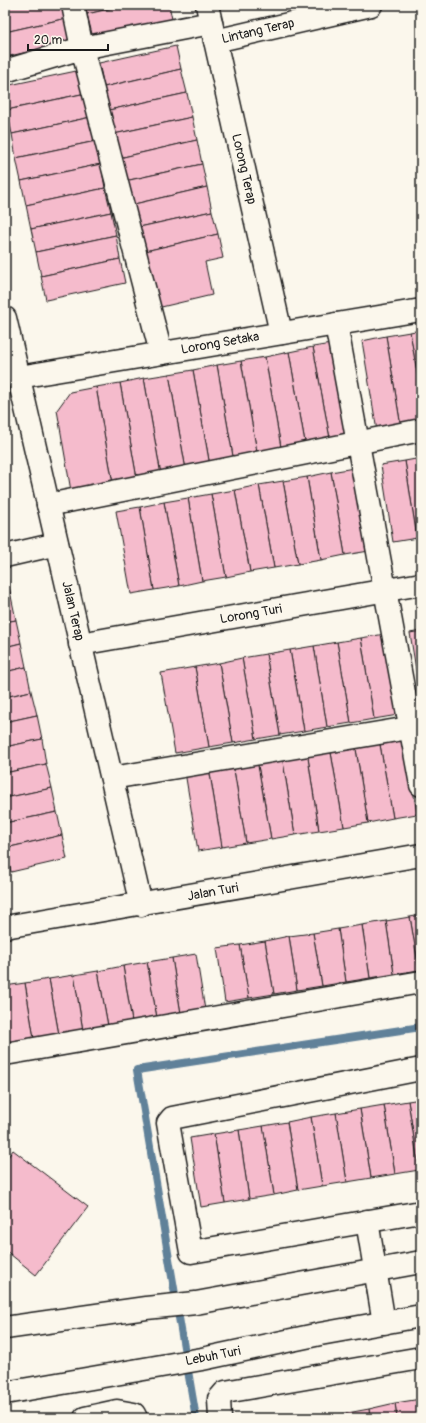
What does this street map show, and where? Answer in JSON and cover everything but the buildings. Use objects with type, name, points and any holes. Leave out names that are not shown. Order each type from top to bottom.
[{"type":"street","points":[[73,5],[82,48],[161,353]]},
{"type":"street","name":"Lintang Terap","points":[[5,71],[82,48],[211,23],[371,5]]},
{"type":"street","name":"Lorong Terap","points":[[211,23],[280,333]]},
{"type":"street","name":"Lorong Setaka","points":[[19,377],[421,310]]},
{"type":"street","name":"Jalan Terap","points":[[5,318],[141,905]]},
{"type":"street","points":[[336,324],[384,590],[416,727],[421,785]]},
{"type":"street","points":[[48,505],[421,430]]},
{"type":"street","points":[[5,556],[57,544]]},
{"type":"street","name":"Lorong Turi","points":[[80,644],[421,584]]},
{"type":"street","points":[[112,778],[416,727]]},
{"type":"street","name":"Jalan Turi","points":[[6,923],[141,905],[421,854]]},
{"type":"street","points":[[5,1054],[421,982]]},
{"type":"street","points":[[421,1069],[172,1118],[168,1123],[191,1252],[421,1212]]},
{"type":"street","points":[[367,1221],[384,1323]]},
{"type":"street","points":[[5,1328],[146,1308],[196,1303],[421,1262]]},
{"type":"street","name":"Lebuh Turi","points":[[5,1393],[163,1364],[202,1359],[320,1334],[421,1316]]},
{"type":"street","points":[[220,1418],[218,1408],[219,1399],[225,1392],[421,1358]]},
{"type":"street","points":[[85,1418],[117,1411],[135,1416]]},
{"type":"waterway","points":[[196,1418],[137,1070],[421,1027]]}]
